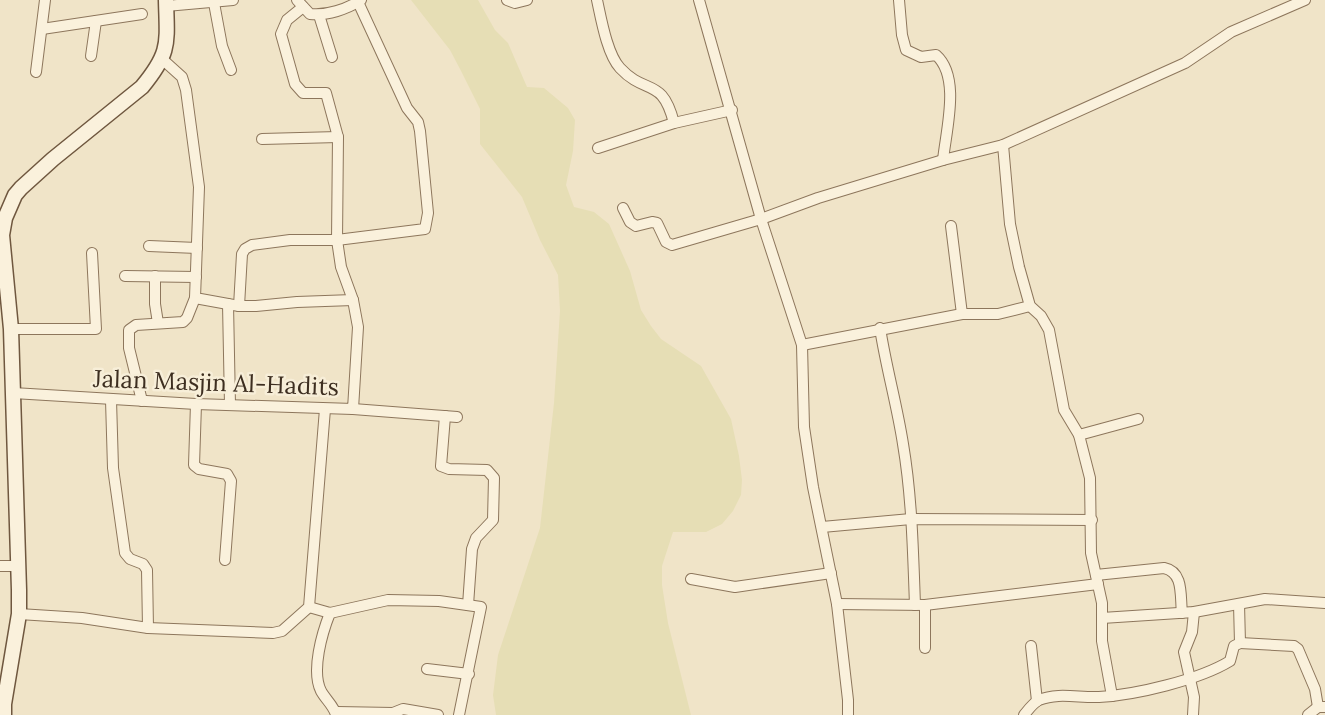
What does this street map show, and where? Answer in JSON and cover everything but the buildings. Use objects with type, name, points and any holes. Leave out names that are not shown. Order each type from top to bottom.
[{"type":"main road","points":[[4,715],[19,614],[11,329],[2,235],[5,218],[15,195],[53,159],[142,87],[162,59],[167,41],[166,3]]},
{"type":"street","points":[[36,72],[45,0]]},
{"type":"street","points":[[166,3],[214,3],[233,0]]},
{"type":"street","points":[[507,0],[515,3],[527,0]]},
{"type":"street","points":[[597,0],[617,66],[636,82],[660,92],[669,103],[674,123]]},
{"type":"street","points":[[699,0],[761,219],[802,345],[804,426],[837,604],[848,715]]},
{"type":"street","points":[[899,0],[906,50],[921,57],[936,55],[944,62],[951,82],[943,160]]},
{"type":"street","points":[[623,208],[630,222],[636,226],[657,223],[666,242],[672,245],[761,219],[818,198],[943,160],[1003,145],[1185,63],[1231,32],[1305,0]]},
{"type":"street","points":[[230,405],[234,305],[245,249],[252,244],[290,240],[337,240],[425,229],[428,213],[418,122],[407,108],[360,1],[346,8],[319,15],[310,14],[300,4]]},
{"type":"street","points":[[214,3],[222,46],[231,70]]},
{"type":"street","name":"Jalan Masjin Al-Hadits","points":[[13,393],[353,410],[358,327],[353,300],[341,267],[337,240],[338,137],[326,93],[303,93],[295,85],[281,34],[287,20],[300,4]]},
{"type":"street","points":[[42,29],[142,14]]},
{"type":"street","points":[[319,15],[332,57]]},
{"type":"street","points":[[91,56],[96,21]]},
{"type":"street","points":[[142,401],[129,348],[129,330],[136,324],[183,322],[195,298],[199,187],[186,90],[182,77],[162,59]]},
{"type":"street","points":[[598,148],[674,123],[732,110]]},
{"type":"street","points":[[262,139],[338,137]]},
{"type":"street","points":[[1003,145],[1010,224],[1019,267],[1030,306],[1041,316],[1049,330],[1064,410],[1079,435],[1090,478],[1091,553],[1102,603],[1102,641],[1112,696]]},
{"type":"street","points":[[951,226],[962,314]]},
{"type":"street","points":[[149,246],[197,248]]},
{"type":"street","points":[[11,329],[96,329],[92,253]]},
{"type":"street","points":[[125,276],[195,277]]},
{"type":"street","points":[[155,276],[158,323]]},
{"type":"street","points":[[195,298],[234,305],[353,300]]},
{"type":"street","points":[[802,345],[880,328],[962,314],[998,314],[1030,306]]},
{"type":"street","points":[[880,328],[903,444],[925,648]]},
{"type":"street","points":[[111,400],[113,468],[125,553],[130,559],[143,564],[147,570],[148,628]]},
{"type":"street","points":[[196,404],[194,465],[199,469],[227,474],[231,481],[225,560]]},
{"type":"street","points":[[19,614],[82,618],[148,628],[273,633],[292,625],[298,615],[309,607],[325,409]]},
{"type":"street","points":[[353,410],[457,417]]},
{"type":"street","points":[[445,416],[441,466],[449,469],[488,470],[494,475],[493,520],[476,538],[472,549],[468,605]]},
{"type":"street","points":[[1079,435],[1138,419]]},
{"type":"street","points":[[822,527],[911,519],[1091,520]]},
{"type":"street","points":[[0,566],[19,566]]},
{"type":"street","points":[[837,604],[920,605],[1164,568],[1173,570],[1178,575],[1182,613]]},
{"type":"street","points":[[691,579],[735,587],[831,573]]},
{"type":"street","points":[[1102,618],[1194,612],[1265,599],[1325,603]]},
{"type":"street","points":[[309,607],[330,613],[388,600],[480,606],[482,609],[459,715]]},
{"type":"street","points":[[1239,604],[1240,643]]},
{"type":"street","points":[[1193,715],[1194,697],[1184,652],[1192,632],[1194,612]]},
{"type":"street","points":[[330,613],[320,638],[320,690],[336,714],[393,713],[403,709],[438,715]]},
{"type":"street","points":[[1024,715],[1037,701],[1055,696],[1112,696],[1191,680],[1230,661],[1234,646],[1240,643],[1294,646],[1303,659],[1322,707],[1308,715]]},
{"type":"street","points":[[1031,646],[1037,701]]},
{"type":"street","points":[[427,669],[469,674]]},
{"type":"shaded area","points":[[411,0],[478,0],[495,30],[508,43],[527,87],[544,88],[568,108],[575,120],[573,151],[566,185],[574,207],[594,212],[609,224],[630,271],[641,310],[651,326],[661,339],[701,366],[731,419],[739,456],[741,495],[722,524],[706,532],[673,532],[662,566],[668,623],[691,715],[496,715],[493,695],[498,655],[540,528],[554,403],[560,311],[558,275],[522,197],[480,144],[480,109],[450,50]]}]
